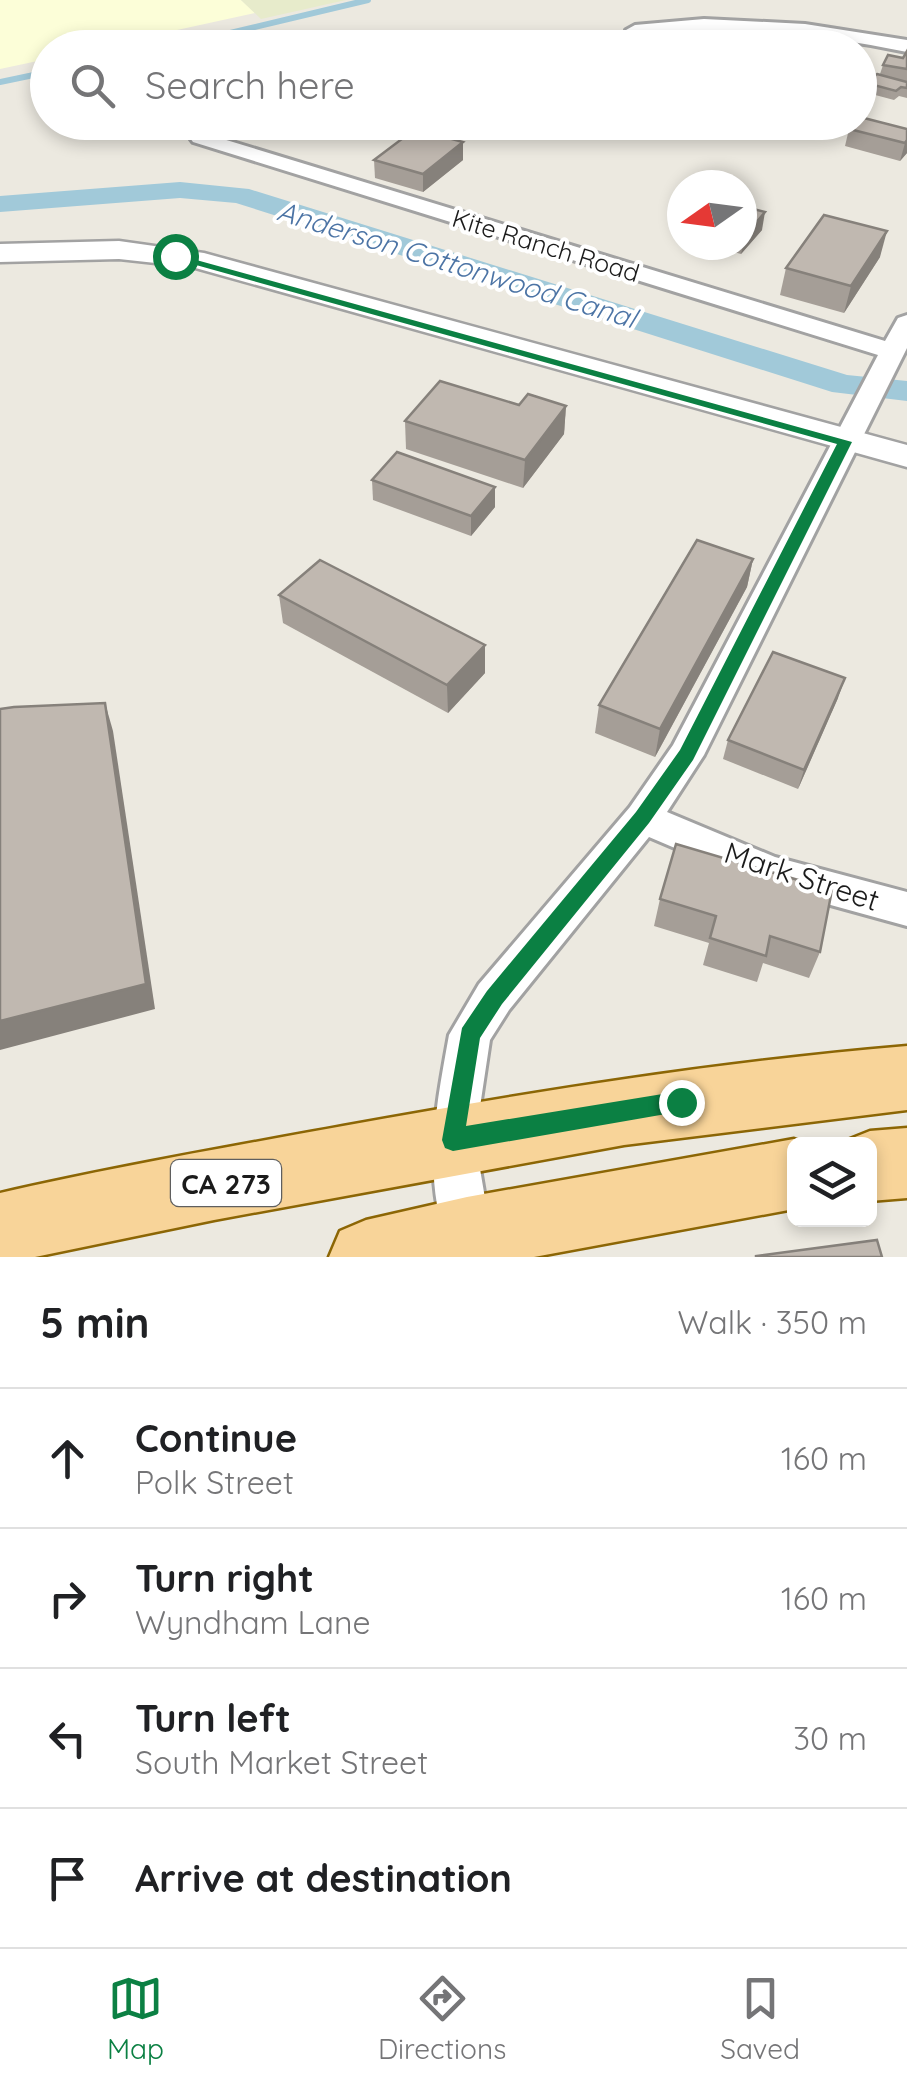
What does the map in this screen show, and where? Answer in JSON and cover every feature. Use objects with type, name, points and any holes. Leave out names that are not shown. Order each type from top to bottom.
[{"type":"main road","name":"CA 273","points":[[0,1229],[453,1140],[700,1099],[907,1078]]},
{"type":"main road","points":[[877,1165],[907,1163]]},
{"type":"main road","points":[[366,1257],[467,1233],[787,1175]]},
{"type":"street","points":[[635,30],[691,22],[759,23],[825,30]]},
{"type":"street","points":[[877,40],[907,46]]},
{"type":"street","name":"Kite Ranch Road","points":[[206,140],[888,358]]},
{"type":"street","points":[[0,253],[119,250],[194,259],[851,430],[907,456]]},
{"type":"street","points":[[467,1233],[453,1140],[470,1035],[494,997],[643,818],[686,755],[907,323]]},
{"type":"street","name":"Mark Street","points":[[643,818],[769,872],[907,909]]},
{"type":"shaded area","points":[[0,0],[241,0],[255,13],[177,30],[30,30],[30,63],[0,69]]},
{"type":"shaded area","points":[[241,0],[346,0],[261,19]]},
{"type":"building","points":[[907,51],[907,69],[883,65],[888,55],[903,58]]},
{"type":"building","points":[[877,74],[907,82],[907,88],[896,91],[877,86]]},
{"type":"building","points":[[877,121],[907,129],[905,143],[877,136]]},
{"type":"building","points":[[400,140],[463,142],[423,174],[374,160]]},
{"type":"building","points":[[824,215],[887,231],[851,286],[786,268]]},
{"type":"building","points":[[440,381],[519,405],[528,394],[566,406],[525,460],[405,421]]},
{"type":"building","points":[[397,452],[495,487],[471,516],[372,480]]},
{"type":"building","points":[[697,540],[753,559],[660,729],[599,705]]},
{"type":"building","points":[[320,560],[485,645],[447,685],[279,595]]},
{"type":"building","points":[[773,652],[845,678],[804,770],[728,740]]},
{"type":"building","points":[[105,703],[146,984],[0,1021],[0,709]]},
{"type":"building","points":[[676,844],[832,890],[820,952],[770,936],[766,956],[710,938],[716,916],[660,899]]},
{"type":"building","points":[[877,1240],[882,1257],[756,1257],[756,1256]]},
{"type":"waterway","points":[[242,30],[368,0]]},
{"type":"waterway","points":[[0,82],[30,76]]},
{"type":"waterway","name":"Anderson Cottonwood Canal","points":[[0,204],[180,190],[239,195],[844,385],[907,391]]},
{"type":"route","points":[[175,256],[845,442],[686,755],[643,818],[494,997],[470,1035],[453,1140],[681,1102]]}]
